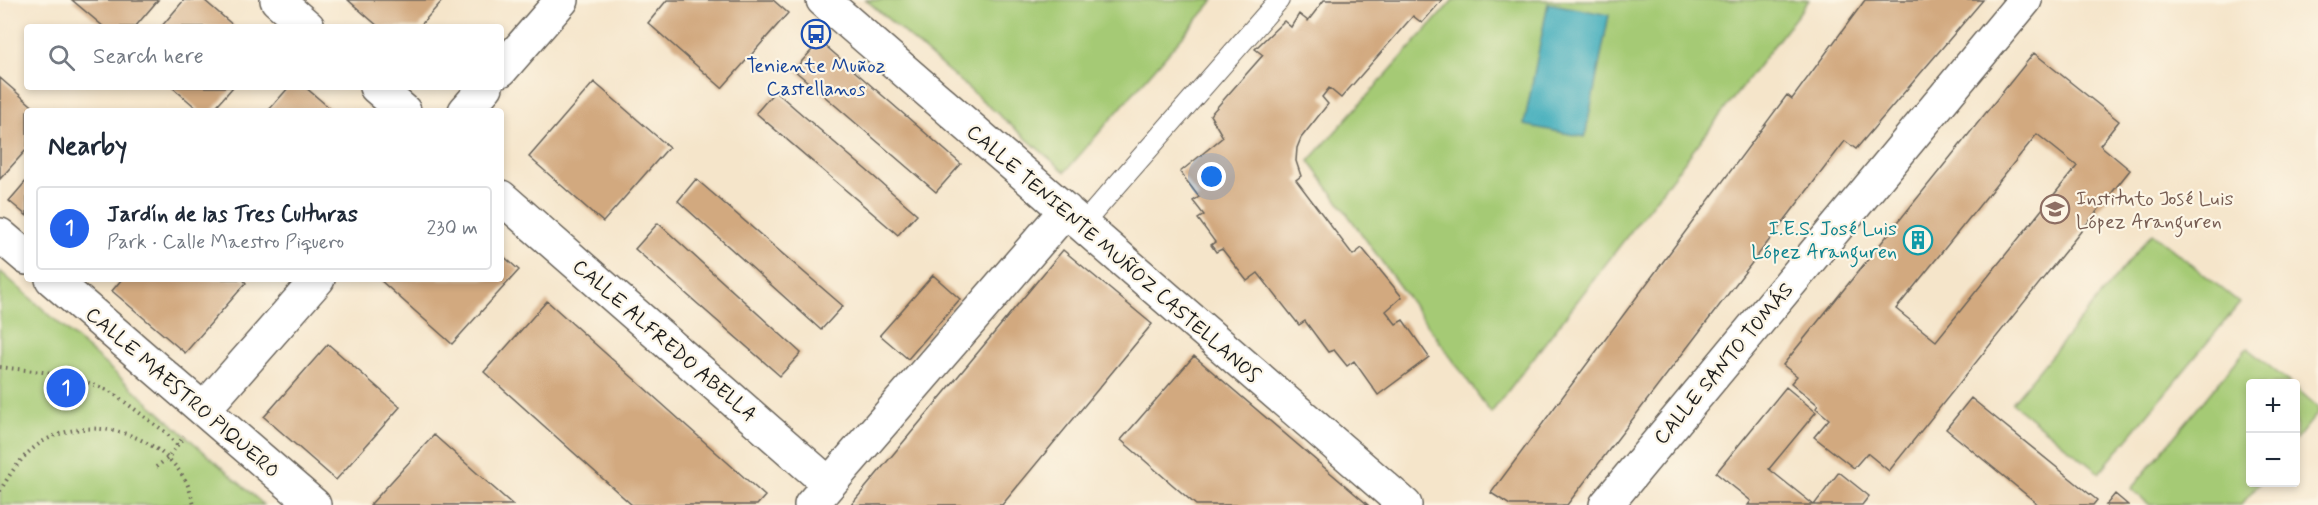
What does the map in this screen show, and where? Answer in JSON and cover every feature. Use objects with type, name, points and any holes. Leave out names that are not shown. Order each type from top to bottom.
[{"type":"street","points":[[278,0],[305,24]]},
{"type":"street","points":[[504,67],[562,0]]},
{"type":"street","name":"CALLE TENIENTE MUÑOZ CASTELLANOS","points":[[823,0],[1405,505]]},
{"type":"street","name":"CALLE SANTO TOMÁS","points":[[1606,505],[2025,0]]},
{"type":"street","points":[[380,90],[400,108]]},
{"type":"street","points":[[468,108],[483,90]]},
{"type":"street","name":"CALLE ALFREDO ABELLA","points":[[504,199],[820,495]]},
{"type":"street","points":[[820,495],[1074,218]]},
{"type":"street","points":[[0,235],[24,255]]},
{"type":"street","name":"CALLE MAESTRO PIQUERO","points":[[55,282],[314,505]]},
{"type":"street","points":[[204,409],[315,282]]},
{"type":"lane","points":[[1074,218],[1279,0]]},
{"type":"path","points":[[0,367],[68,375],[110,391],[164,431],[177,445]]},
{"type":"path","points":[[0,491],[16,464],[42,442],[74,430],[108,429],[141,439],[168,458],[187,483],[194,505]]},
{"type":"green space","points":[[866,0],[1214,0],[1065,172]]},
{"type":"green space","points":[[1453,0],[1809,0],[1491,413],[1309,161]]},
{"type":"green space","points":[[2152,233],[2240,303],[2099,473],[2012,403]]},
{"type":"green space","points":[[0,271],[264,505],[0,505]]},
{"type":"green space","points":[[2247,348],[2285,379],[2246,379],[2246,487],[2257,487],[2241,505],[2150,505],[2131,489]]},
{"type":"green space","points":[[2300,391],[2318,407],[2318,413],[2300,435]]},
{"type":"water","points":[[1548,3],[1609,15],[1585,137],[1524,125]]},
{"type":"building","points":[[72,0],[158,0],[138,24],[100,24]]},
{"type":"building","points":[[184,0],[204,0],[232,24],[164,24]]},
{"type":"building","points":[[348,0],[443,0],[422,24],[376,24]]},
{"type":"building","points":[[667,0],[773,0],[788,13],[722,88],[648,23]]},
{"type":"building","points":[[1324,0],[1442,0],[1422,23],[1413,16],[1341,98],[1329,88],[1322,97],[1328,104],[1301,138],[1297,148],[1296,161],[1301,176],[1296,180],[1353,255],[1362,248],[1402,297],[1386,311],[1396,324],[1403,320],[1429,357],[1378,395],[1354,361],[1347,366],[1334,350],[1328,352],[1305,321],[1299,325],[1258,273],[1247,281],[1222,249],[1216,252],[1211,245],[1215,242],[1198,219],[1204,215],[1193,201],[1199,197],[1180,172],[1223,137],[1210,115],[1263,55],[1255,49],[1284,21],[1291,27],[1299,14],[1308,21]]},
{"type":"building","points":[[1865,0],[1983,0],[1856,149],[1845,141],[1567,505],[1510,505],[1491,493],[1787,95],[1792,99]]},
{"type":"building","points":[[820,41],[961,164],[936,192],[794,70]]},
{"type":"building","name":"I.E.S. José Luis López Aranguren","points":[[2034,53],[2119,121],[2100,145],[2130,170],[1889,471],[1867,453],[1854,468],[1814,437],[1829,419],[1816,408],[1818,405],[1791,383],[1797,376],[1783,365]],"holes":[[[2037,134],[2077,166],[1936,341],[1896,309]]]},
{"type":"building","points":[[0,78],[35,108],[24,108],[24,152],[0,179]]},
{"type":"building","points":[[594,82],[669,147],[603,222],[529,157]]},
{"type":"building","points":[[176,90],[230,90],[215,108],[196,108]]},
{"type":"building","points":[[286,90],[308,90],[330,108],[271,108]]},
{"type":"building","points":[[775,91],[917,214],[898,235],[756,113]]},
{"type":"building","points":[[696,179],[843,306],[821,330],[678,201]]},
{"type":"building","points":[[24,184],[24,214],[9,201]]},
{"type":"building","points":[[658,223],[801,353],[780,376],[635,249]]},
{"type":"building","points":[[1063,250],[1152,324],[1002,505],[851,505]]},
{"type":"building","points":[[504,257],[519,270],[452,344],[382,282],[504,282]]},
{"type":"building","points":[[933,275],[960,299],[908,359],[880,335]]},
{"type":"building","points":[[120,282],[246,283],[185,353],[112,291]]},
{"type":"building","points":[[547,301],[765,496],[757,505],[632,505],[484,372]]},
{"type":"building","points":[[328,344],[400,407],[336,480],[264,417]]},
{"type":"building","points":[[1194,356],[1368,505],[1196,505],[1121,440]]},
{"type":"building","points":[[1786,387],[1816,412],[1769,469],[1814,505],[1748,505],[1751,501],[1716,473]]},
{"type":"building","points":[[1971,398],[2097,500],[2093,505],[2039,505],[1946,429]]},
{"type":"building","points":[[434,435],[513,505],[370,505]]},
{"type":"building","points":[[1839,472],[1869,496],[1862,505],[1814,505]]},
{"type":"building","points":[[2115,494],[2128,505],[2106,505]]},
{"type":"place","name":"Teniente Muñoz Castellanos","points":[[816,34]]},
{"type":"place","name":"Instituto José Luis López Aranguren","points":[[2055,209]]},
{"type":"place","name":"I.E.S. José Luis López Aranguren","points":[[1918,240]]},
{"type":"place","name":"Jardín de las Tres Culturas","points":[[66,388]]}]
